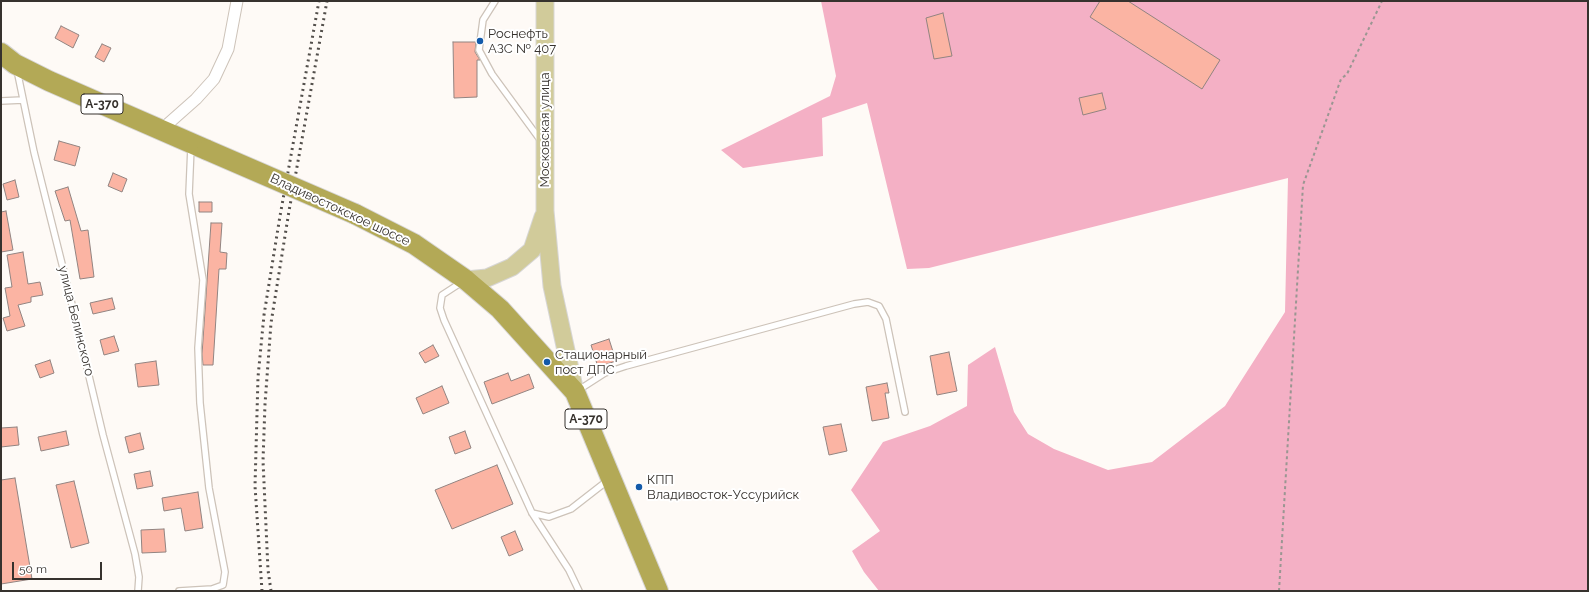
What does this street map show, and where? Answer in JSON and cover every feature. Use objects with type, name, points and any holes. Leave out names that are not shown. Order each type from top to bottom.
[{"type":"highway","name":"Владивостокское шоссе","points":[[8,58],[49,81],[355,214],[414,244],[466,280],[500,308],[575,392],[658,591]]},
{"type":"main road","name":"Московская улица","points":[[544,1],[545,211],[552,286],[575,392]]},
{"type":"main road","name":"Московская улица","points":[[466,280],[487,278],[512,267],[532,250],[545,211]]},
{"type":"street","points":[[161,130],[196,99],[214,79],[228,49],[237,1]]},
{"type":"lane","points":[[496,1],[483,20],[479,50],[492,74],[545,147]]},
{"type":"lane","name":"улица Белинского","points":[[8,58],[23,100],[34,152],[139,577],[138,591]]},
{"type":"lane","points":[[1,101],[23,100]]},
{"type":"lane","points":[[179,591],[212,589],[223,585],[225,572],[210,488],[200,403],[198,348],[203,280],[189,194],[199,146]]},
{"type":"lane","points":[[466,280],[442,295],[440,308],[444,320],[532,513],[569,570],[579,591]]},
{"type":"lane","points":[[575,392],[606,373],[626,366],[854,304],[868,302],[879,306],[886,319],[905,412]]},
{"type":"lane","points":[[532,513],[549,517],[571,509],[611,478]]},
{"type":"path","points":[[1279,591],[1303,184],[1341,79],[1347,74],[1382,1]]},
{"type":"shaded area","points":[[821,1],[1588,1],[1588,591],[879,591],[864,572],[852,551],[880,531],[851,490],[883,442],[930,426],[967,406],[968,365],[995,347],[1014,412],[1028,434],[1054,449],[1108,470],[1152,462],[1225,406],[1285,312],[1288,178],[929,268],[907,269],[867,103],[822,118],[823,156],[743,168],[721,150],[830,96],[836,76]]},
{"type":"building","points":[[1100,1],[1128,1],[1220,60],[1202,89],[1090,17]]},
{"type":"building","points":[[943,13],[952,56],[934,59],[926,18]]},
{"type":"building","points":[[61,26],[79,35],[73,48],[55,38]]},
{"type":"building","points":[[453,42],[476,42],[475,52],[480,60],[477,60],[477,97],[454,98]]},
{"type":"building","points":[[102,44],[111,48],[104,62],[95,57]]},
{"type":"building","points":[[1102,93],[1106,109],[1083,115],[1079,98]]},
{"type":"building","points":[[59,141],[80,147],[75,166],[54,160]]},
{"type":"building","points":[[113,173],[127,179],[122,192],[108,186]]},
{"type":"building","points":[[15,180],[19,197],[7,200],[3,184]]},
{"type":"building","points":[[68,187],[81,231],[88,230],[94,277],[80,279],[70,220],[65,221],[55,191]]},
{"type":"building","points":[[199,202],[212,202],[212,212],[199,212]]},
{"type":"building","points":[[6,211],[13,250],[1,252],[1,212]]},
{"type":"building","points":[[211,223],[222,223],[220,252],[227,253],[226,269],[219,269],[213,365],[203,365],[202,354]]},
{"type":"building","points":[[23,252],[28,284],[40,282],[43,295],[31,297],[31,302],[18,305],[25,326],[7,331],[3,318],[10,316],[5,288],[12,287],[7,255]]},
{"type":"building","points":[[112,298],[115,309],[93,314],[90,303]]},
{"type":"building","points":[[114,336],[119,351],[104,355],[100,340]]},
{"type":"building","points":[[609,339],[616,361],[598,367],[591,345]]},
{"type":"building","points":[[433,345],[439,356],[425,363],[419,353]]},
{"type":"building","points":[[949,352],[957,391],[937,395],[930,356]]},
{"type":"building","points":[[50,360],[54,373],[40,378],[35,365]]},
{"type":"building","points":[[156,361],[159,385],[138,387],[135,364]]},
{"type":"building","points":[[508,373],[511,381],[529,374],[534,388],[492,404],[484,382]]},
{"type":"building","points":[[887,383],[889,393],[885,393],[889,418],[872,421],[866,387]]},
{"type":"building","points":[[442,386],[449,403],[423,414],[416,398]]},
{"type":"building","points":[[841,424],[847,451],[829,455],[823,427]]},
{"type":"building","points":[[17,427],[19,445],[1,447],[1,428]]},
{"type":"building","points":[[66,431],[69,445],[41,451],[38,437]]},
{"type":"building","points":[[465,431],[471,448],[455,454],[449,437]]},
{"type":"building","points":[[140,433],[144,449],[129,453],[125,437]]},
{"type":"building","points":[[497,465],[513,504],[452,529],[435,490]]},
{"type":"building","points":[[150,471],[153,486],[137,489],[134,474]]},
{"type":"building","points":[[15,478],[32,579],[1,584],[1,480]]},
{"type":"building","points":[[74,481],[89,543],[71,548],[56,485]]},
{"type":"building","points":[[198,492],[203,528],[185,531],[181,508],[164,511],[162,498]]},
{"type":"building","points":[[164,529],[166,552],[142,553],[141,530]]},
{"type":"building","points":[[515,531],[523,550],[509,556],[501,537]]},
{"type":"railway","points":[[262,591],[255,486],[258,377],[264,315],[280,216],[319,1]]},
{"type":"railway","points":[[271,591],[268,570],[263,461],[265,404],[271,323],[289,211],[327,1]]},
{"type":"place","name":"Роснефть АЗС № 407","points":[[480,41]]},
{"type":"place","name":"Стационарный пост ДПС","points":[[547,362]]},
{"type":"place","name":"КПП Владивосток-Уссурийск","points":[[639,487]]}]
